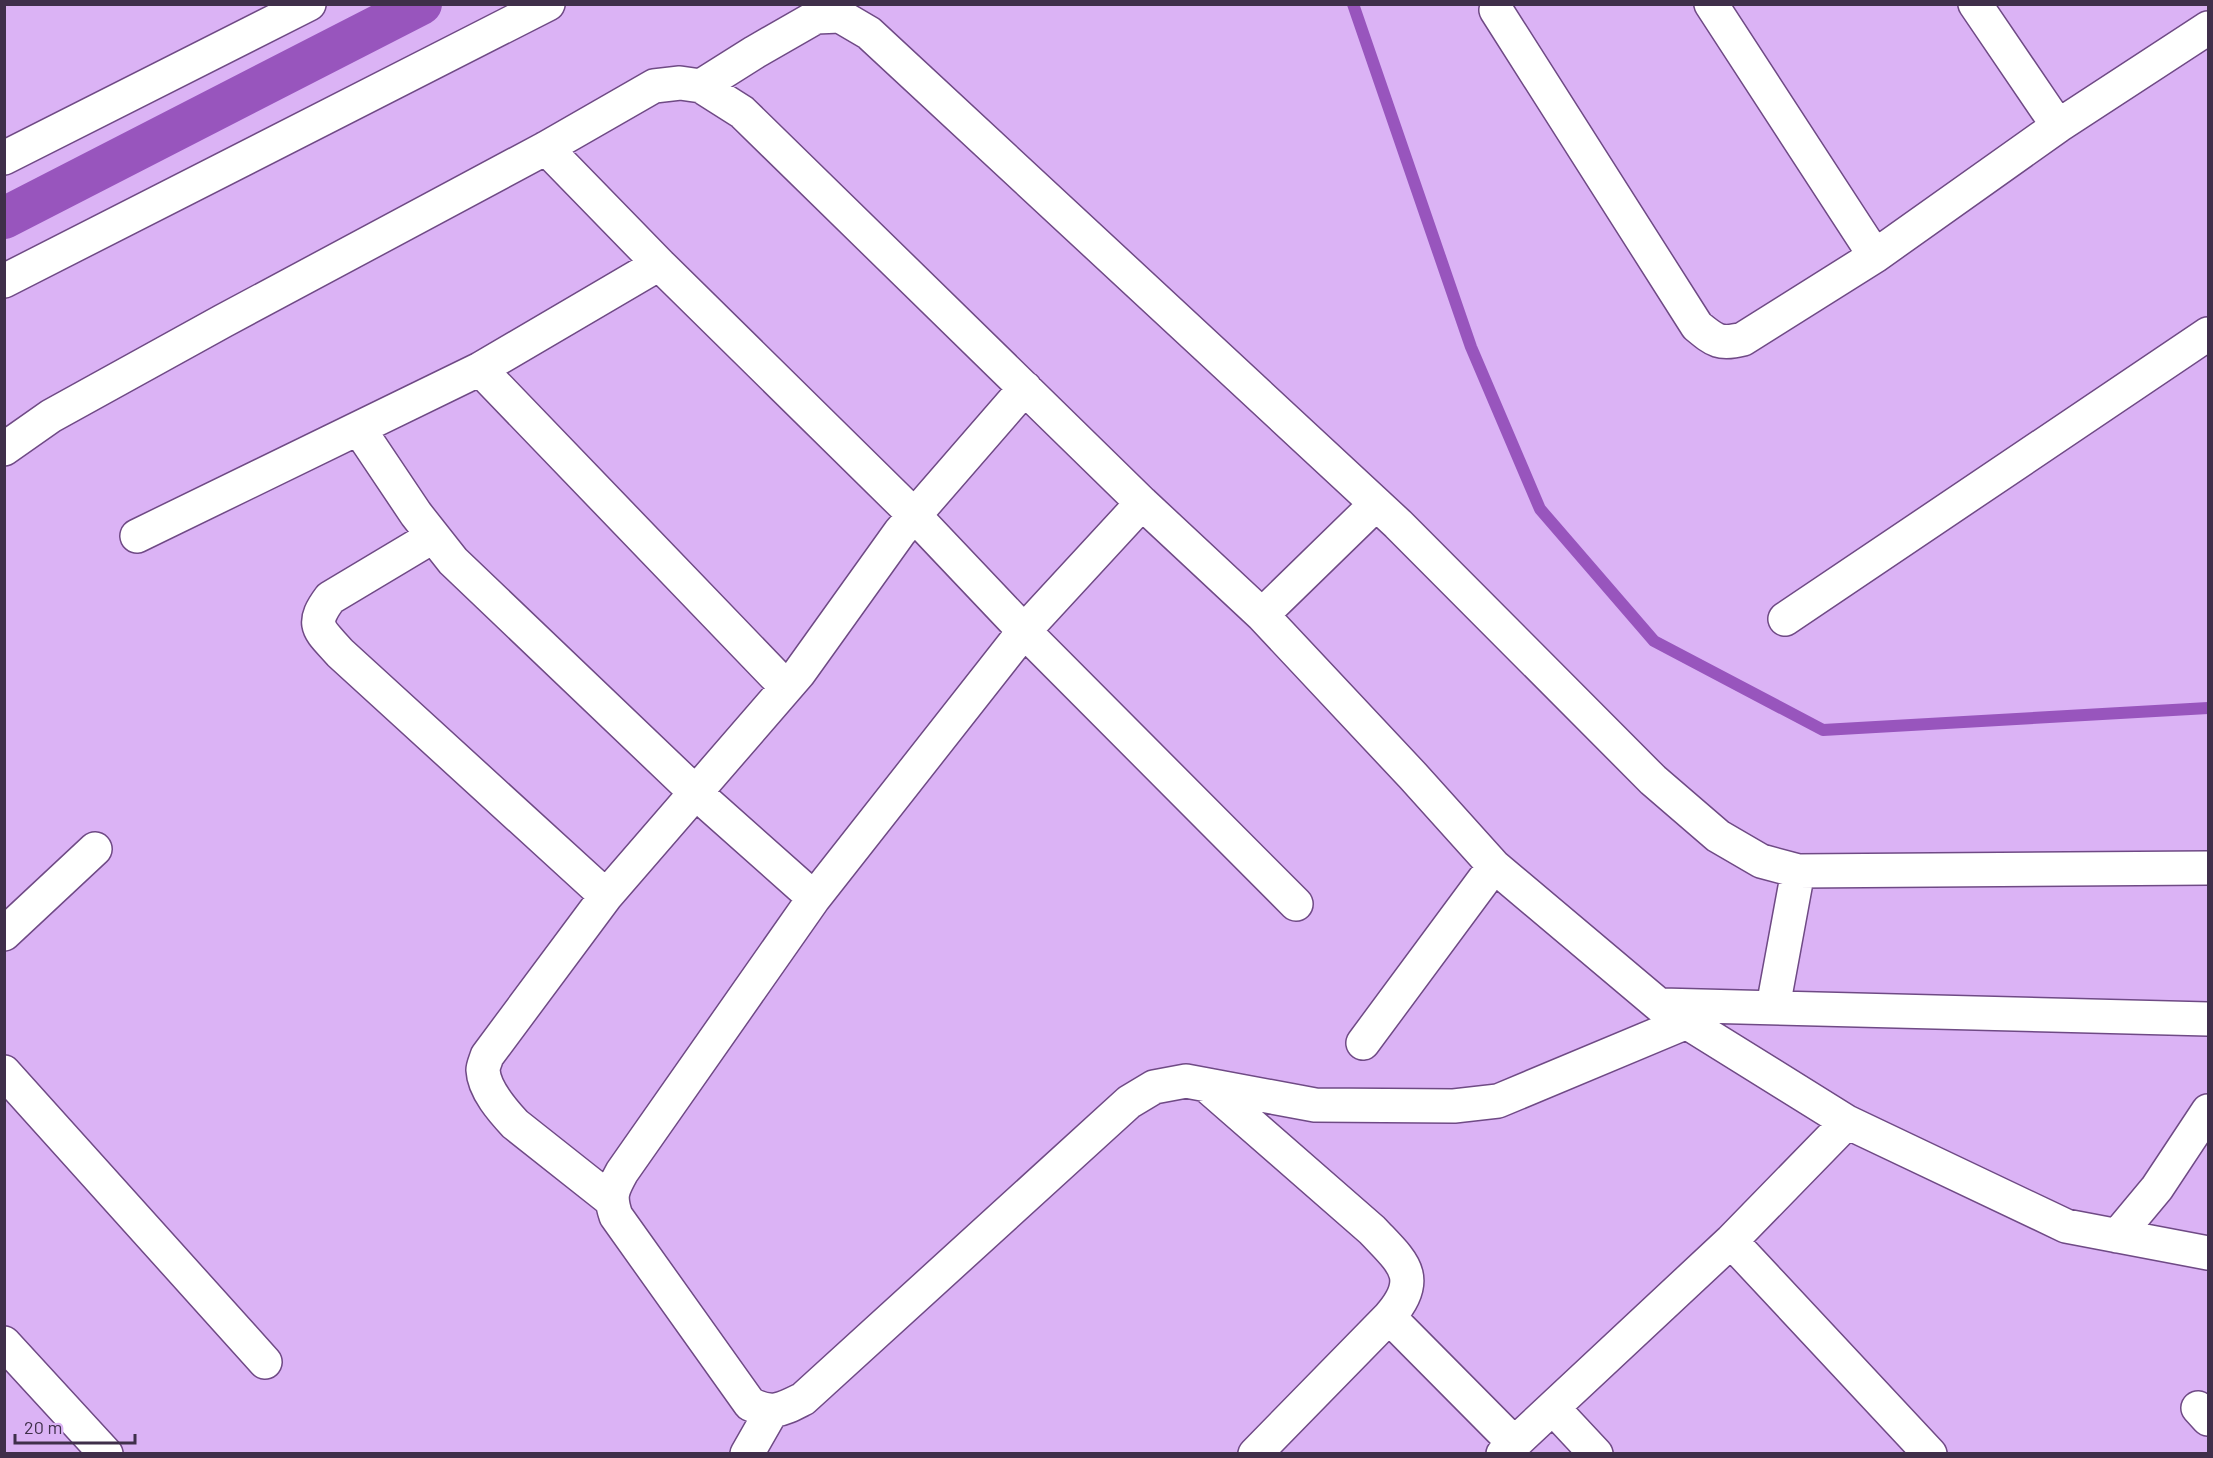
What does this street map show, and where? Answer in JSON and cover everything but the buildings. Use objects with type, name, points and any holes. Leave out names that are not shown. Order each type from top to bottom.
[{"type":"street","points":[[4,158],[309,4]]},
{"type":"street","points":[[4,281],[548,4]]},
{"type":"street","points":[[1711,4],[1875,256]]},
{"type":"street","points":[[1975,4],[2058,126]]},
{"type":"street","points":[[1496,9],[1697,326],[1713,339],[1726,343],[1743,339],[1875,256],[2058,126],[2208,28]]},
{"type":"street","points":[[701,86],[755,51],[816,17],[840,16],[869,33],[1398,524],[1661,787],[1718,836],[1761,861],[1798,871],[2208,868]]},
{"type":"street","points":[[4,448],[51,416],[546,148],[654,86],[680,83],[701,86],[742,112],[1142,502],[1262,615],[1494,866],[1659,1005],[1847,1122],[2066,1226],[2208,1253]]},
{"type":"street","points":[[546,148],[659,264],[914,515],[1024,631],[1296,904]]},
{"type":"street","points":[[137,536],[480,369],[659,264]]},
{"type":"street","points":[[1785,619],[2208,334]]},
{"type":"street","points":[[480,369],[786,687]]},
{"type":"street","points":[[611,1200],[515,1124],[504,1112],[488,1087],[483,1069],[487,1056],[606,896],[786,687],[914,515],[1025,388]]},
{"type":"street","points":[[359,429],[432,537],[453,561],[696,793],[814,898]]},
{"type":"street","points":[[1142,502],[1024,631],[814,898],[614,1186],[611,1200],[616,1216],[750,1404],[771,1412],[803,1399],[1129,1102],[1154,1088],[1186,1081],[1315,1105],[1454,1106],[1498,1101],[1687,1022]]},
{"type":"street","points":[[1262,615],[1376,504]]},
{"type":"street","points":[[432,537],[330,598],[318,614],[319,629],[340,653],[606,896]]},
{"type":"street","points":[[4,934],[95,849]]},
{"type":"street","points":[[1363,1043],[1494,866]]},
{"type":"street","points":[[1773,1007],[1798,871]]},
{"type":"street","points":[[1659,1005],[2208,1019]]},
{"type":"street","points":[[4,1072],[265,1362]]},
{"type":"street","points":[[1206,1085],[1372,1230],[1394,1253],[1406,1273],[1408,1286],[1402,1302],[1389,1317],[1255,1454]]},
{"type":"street","points":[[2117,1236],[2157,1188],[2208,1111]]},
{"type":"street","points":[[1389,1317],[1509,1448],[1731,1241],[1847,1122]]},
{"type":"street","points":[[1731,1241],[1930,1454]]},
{"type":"street","points":[[4,1343],[106,1454]]},
{"type":"street","points":[[1553,1408],[1596,1454]]},
{"type":"street","points":[[747,1454],[771,1412]]},
{"type":"waterway","points":[[4,218],[421,4]]},
{"type":"waterway","points":[[1353,4],[1471,347],[1540,509],[1654,641],[1823,730],[2208,708]]}]
